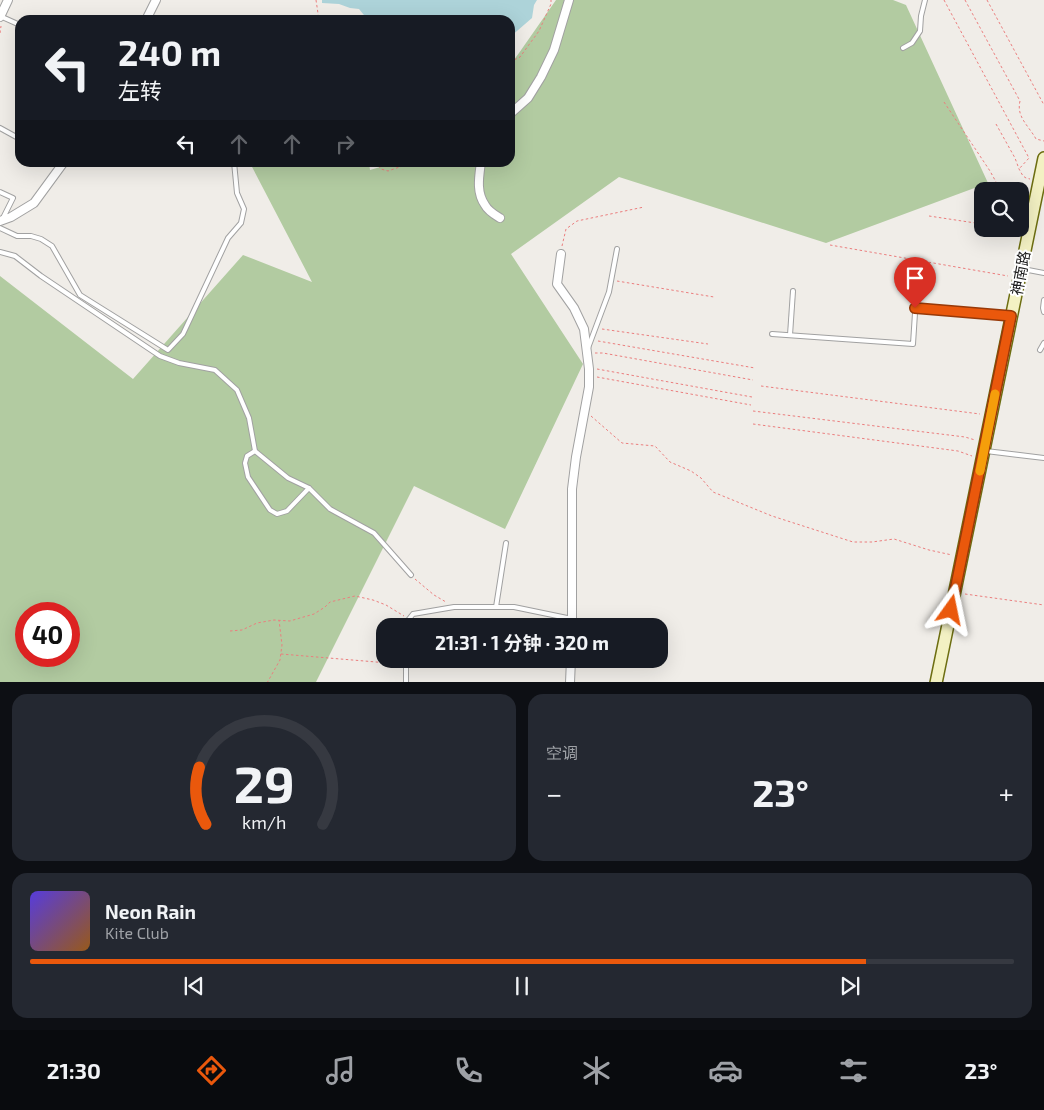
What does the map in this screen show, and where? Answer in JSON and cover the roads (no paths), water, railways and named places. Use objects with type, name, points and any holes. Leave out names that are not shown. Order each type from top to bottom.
[{"type":"street","points":[[0,16],[8,0]]},
{"type":"street","points":[[148,15],[156,0]]},
{"type":"street","points":[[515,110],[528,98],[541,77],[554,50],[569,0]]},
{"type":"street","name":"神南路","points":[[936,682],[1020,273],[1040,188],[1044,158]]},
{"type":"street","points":[[1,223],[34,203],[59,167]]},
{"type":"street","points":[[480,167],[478,180],[479,192],[485,207],[500,218]]},
{"type":"street","points":[[560,254],[557,284],[574,308],[584,329],[589,374],[589,387],[572,489],[572,618]]},
{"type":"street","points":[[570,682],[571,668]]},
{"type":"lane","points":[[903,48],[912,43],[920,31],[925,0]]},
{"type":"lane","points":[[0,16],[15,23]]},
{"type":"lane","points":[[0,128],[15,137]]},
{"type":"lane","points":[[0,192],[13,198],[1,223],[17,236],[31,236],[41,239],[52,246],[80,295],[168,350],[183,334],[228,238],[241,223],[244,209],[238,193],[235,167]]},
{"type":"lane","points":[[588,354],[595,328],[609,292],[617,249]]},
{"type":"lane","points":[[0,252],[15,256],[160,356],[179,363],[215,370],[237,390],[249,418],[255,452],[288,478],[309,488],[330,509],[374,533],[411,575]]},
{"type":"lane","points":[[1020,273],[1044,273]]},
{"type":"lane","points":[[772,334],[913,344],[917,282]]},
{"type":"lane","points":[[790,335],[793,291]]},
{"type":"lane","points":[[1044,300],[1044,312]]},
{"type":"lane","points":[[915,308],[1011,316]]},
{"type":"lane","points":[[1040,350],[1044,343]]},
{"type":"lane","points":[[984,451],[1044,458]]},
{"type":"lane","points":[[255,452],[248,456],[245,463],[248,477],[270,510],[277,514],[287,511],[309,488]]},
{"type":"lane","points":[[496,607],[506,543]]},
{"type":"lane","points":[[410,618],[413,614],[454,607],[514,607],[554,618]]},
{"type":"lane","points":[[406,668],[406,682]]},
{"type":"water","points":[[322,0],[537,0],[534,5],[532,18],[515,33],[515,15],[364,15],[359,9],[339,4],[322,3]]}]
